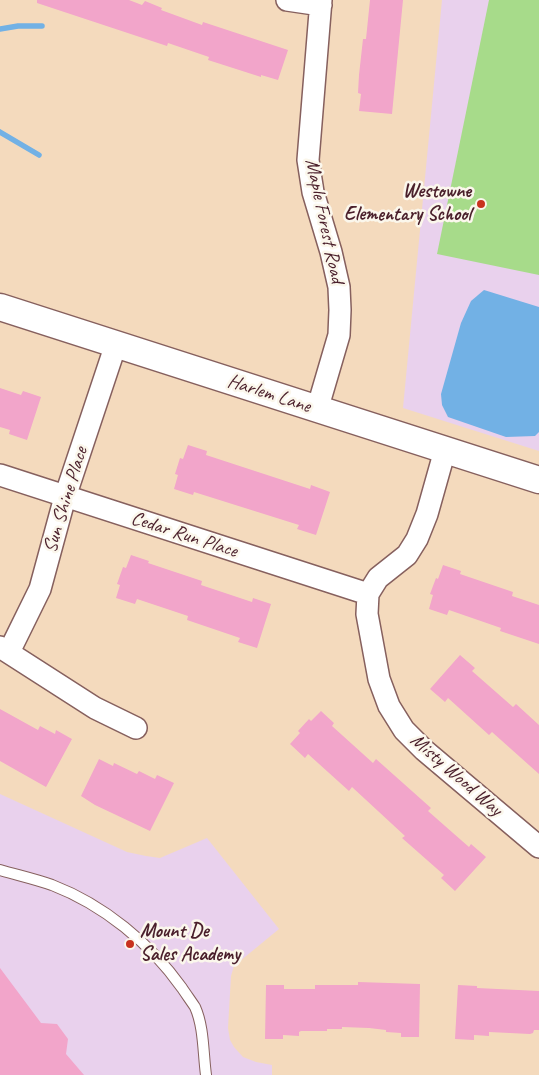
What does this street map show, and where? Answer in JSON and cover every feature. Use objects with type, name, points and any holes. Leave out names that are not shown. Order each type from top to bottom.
[{"type":"street","points":[[287,0],[321,2]]},
{"type":"street","name":"Maple Forest Road","points":[[318,410],[339,335],[340,310],[339,287],[313,192],[308,160],[321,2]]},
{"type":"street","name":"Harlem Lane","points":[[0,307],[539,480]]},
{"type":"street","name":"Sun Shine Place","points":[[116,344],[65,497],[40,589],[4,650],[95,708],[136,728]]},
{"type":"street","points":[[368,594],[378,578],[407,555],[417,539],[427,514],[445,450]]},
{"type":"street","name":"Cedar Run Place","points":[[0,475],[368,594]]},
{"type":"street","name":"Misty Wood Way","points":[[368,594],[367,614],[379,678],[389,706],[404,730],[424,750],[539,848]]},
{"type":"lane","points":[[0,870],[52,885],[89,904],[121,924],[152,951],[195,1008],[201,1030],[206,1075]]},
{"type":"shaded area","name":"Westowne Elementary School","points":[[442,0],[539,0],[539,451],[403,408]]},
{"type":"shaded area","name":"Mount De Sales Academy","points":[[0,794],[127,852],[160,858],[207,838],[279,929],[234,966],[231,976],[228,1028],[230,1040],[243,1057],[272,1065],[272,1075],[0,1075]]},
{"type":"green space","points":[[489,0],[539,0],[539,275],[437,254]]},
{"type":"water","points":[[484,290],[539,307],[539,432],[535,436],[506,437],[448,417],[442,405],[441,394],[461,323],[471,301]]},
{"type":"building","points":[[37,0],[129,0],[142,5],[145,1],[162,8],[161,10],[202,25],[203,22],[288,50],[278,80],[261,75],[261,77],[208,60],[209,57],[168,43],[167,46],[37,3]]},
{"type":"building","points":[[370,0],[403,0],[392,114],[359,111],[361,94],[358,93],[359,75],[363,39],[366,39]]},
{"type":"building","points":[[0,388],[21,395],[23,391],[41,397],[27,440],[9,434],[10,430],[0,427]]},
{"type":"building","points":[[188,445],[207,451],[206,455],[310,489],[311,485],[330,492],[316,535],[297,529],[299,525],[194,492],[193,495],[174,489],[178,475],[175,474],[180,458],[183,459]]},
{"type":"building","points":[[131,555],[149,561],[148,563],[202,581],[201,585],[252,602],[253,598],[271,604],[257,648],[238,642],[240,638],[187,620],[188,616],[137,599],[135,604],[116,598],[120,585],[117,584],[123,567],[126,568]]},
{"type":"building","points":[[443,565],[461,571],[460,574],[513,592],[512,596],[539,605],[539,644],[500,631],[501,628],[449,610],[447,615],[429,609],[433,595],[430,594]]},
{"type":"building","points":[[460,655],[475,668],[472,671],[513,707],[516,704],[539,725],[539,774],[492,732],[489,735],[448,698],[445,702],[430,689]]},
{"type":"building","points":[[0,709],[38,730],[40,726],[55,734],[56,730],[72,739],[46,787],[0,761]]},
{"type":"building","points":[[321,711],[334,723],[332,726],[373,763],[376,759],[431,808],[428,811],[469,847],[471,844],[486,857],[455,891],[441,878],[444,875],[402,838],[405,836],[352,787],[349,791],[308,754],[305,758],[290,744],[309,719],[311,721]]},
{"type":"building","points":[[99,759],[113,766],[114,763],[137,774],[139,771],[155,779],[157,775],[174,783],[150,831],[95,805],[81,796]]},
{"type":"building","points":[[0,968],[41,1023],[57,1024],[68,1039],[66,1054],[84,1075],[0,1075]]},
{"type":"building","points":[[358,982],[420,984],[419,1037],[401,1037],[401,1033],[386,1032],[386,1030],[342,1027],[342,1029],[327,1029],[327,1031],[301,1031],[299,1036],[283,1035],[283,1039],[265,1039],[266,985],[284,985],[284,989],[315,989],[315,985],[358,985]]},
{"type":"building","points":[[458,985],[477,986],[477,988],[539,991],[539,1030],[534,1030],[530,1034],[489,1032],[489,1036],[474,1035],[474,1040],[455,1039]]},
{"type":"waterway","points":[[0,29],[18,26],[42,26]]},
{"type":"waterway","points":[[0,132],[39,155]]},
{"type":"place","name":"Westowne Elementary School","points":[[481,204]]},
{"type":"place","name":"Mount De Sales Academy","points":[[130,944]]}]
